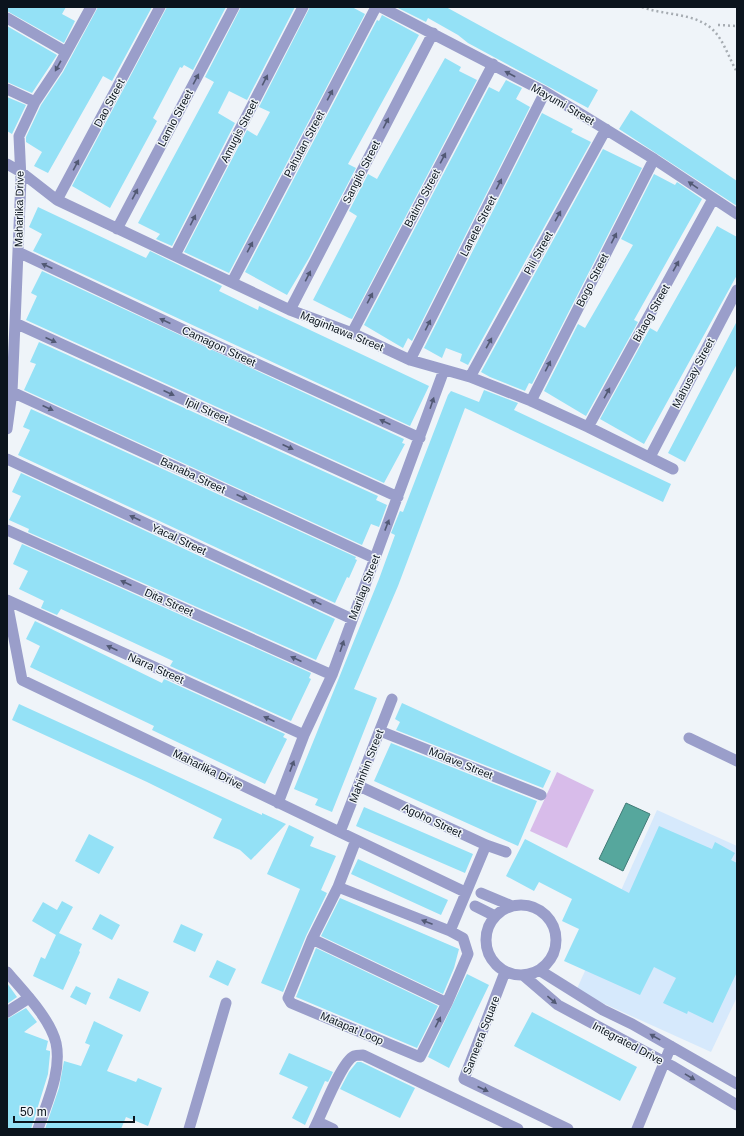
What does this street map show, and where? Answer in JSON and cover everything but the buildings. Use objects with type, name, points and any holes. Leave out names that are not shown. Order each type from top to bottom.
[{"type":"street","name":"Maharlika Drive","points":[[7,429],[12,392],[18,252],[21,172],[19,136],[35,102],[66,52],[91,7]]},
{"type":"street","name":"Dao Street","points":[[57,200],[160,7]]},
{"type":"street","name":"Lamio Street","points":[[117,228],[234,7]]},
{"type":"street","name":"Amugis Street","points":[[175,255],[303,7]]},
{"type":"street","name":"Pahutan Street","points":[[232,282],[376,7]]},
{"type":"street","name":"Mayumi Street","points":[[381,7],[545,92],[654,159],[737,214]]},
{"type":"street","points":[[7,18],[66,52]]},
{"type":"street","name":"Sangilo Street","points":[[290,310],[432,33]]},
{"type":"street","name":"Batino Street","points":[[352,333],[492,64]]},
{"type":"street","points":[[7,89],[35,102]]},
{"type":"street","name":"Lanete Street","points":[[410,360],[545,92]]},
{"type":"street","name":"Pili Street","points":[[470,377],[606,129]]},
{"type":"street","name":"Bogo Street","points":[[531,401],[654,159]]},
{"type":"street","name":"Maginhawa Street","points":[[7,164],[21,172],[57,200],[290,310],[352,333],[410,360],[470,377],[531,401],[673,469]]},
{"type":"street","name":"Bitaog Street","points":[[588,427],[713,199]]},
{"type":"street","name":"Camagon Street","points":[[18,252],[227,351],[420,438]]},
{"type":"street","name":"Mahusay Street","points":[[650,457],[737,290]]},
{"type":"street","name":"Ipil Street","points":[[15,323],[398,497]]},
{"type":"street","name":"Marilag Street","points":[[278,803],[304,735],[332,675],[444,370]]},
{"type":"street","name":"Banaba Street","points":[[12,392],[374,558]]},
{"type":"street","name":"Yacal Street","points":[[7,459],[352,618]]},
{"type":"street","name":"Dita Street","points":[[7,530],[332,675]]},
{"type":"street","name":"Maharlika Drive","points":[[7,601],[22,680],[471,895]]},
{"type":"street","name":"Narra Street","points":[[7,601],[304,735]]},
{"type":"street","name":"Mahinhin Street","points":[[340,832],[392,699]]},
{"type":"street","name":"Molave Street","points":[[380,731],[541,795]]},
{"type":"street","points":[[689,738],[737,761]]},
{"type":"street","name":"Agoho Street","points":[[359,786],[486,845],[506,852]]},
{"type":"street","name":"Matapat Loop","points":[[338,887],[450,931],[462,938],[468,954],[447,1003],[420,1057],[291,1003],[288,998],[312,939],[338,887],[356,840]]},
{"type":"street","points":[[450,931],[471,895],[486,845]]},
{"type":"street","points":[[471,895],[512,906],[522,905],[533,908],[543,913],[552,926],[555,942],[553,953],[547,963],[539,970],[522,975],[505,972],[496,966],[490,957],[486,946],[488,930],[495,916],[512,906]]},
{"type":"street","points":[[471,895],[495,916]]},
{"type":"street","points":[[312,939],[447,1003]]},
{"type":"street","name":"Integrated Drive","points":[[539,970],[604,1010],[632,1024],[737,1084]]},
{"type":"street","points":[[7,972],[29,998],[50,1028],[56,1042],[57,1059],[55,1076],[38,1129]]},
{"type":"street","name":"Sameera Square","points":[[505,972],[464,1079],[568,1129]]},
{"type":"street","name":"Integrated Drive","points":[[522,975],[558,1005],[665,1063],[737,1105]]},
{"type":"street","points":[[7,1012],[29,998]]},
{"type":"street","points":[[189,1129],[226,1003]]},
{"type":"street","points":[[623,1040],[632,1024]]},
{"type":"street","points":[[637,1129],[671,1046]]},
{"type":"street","points":[[333,1129],[316,1125],[340,1075],[348,1061],[354,1055],[363,1055],[518,1129]]},
{"type":"path","points":[[642,7],[694,19],[707,25],[715,32],[737,72]]},
{"type":"path","points":[[718,25],[737,26]]},
{"type":"shaded area","points":[[557,772],[594,790],[567,848],[530,831]]},
{"type":"shaded area","points":[[626,803],[650,814],[623,871],[599,859]]},
{"type":"shaded area","points":[[657,810],[737,846],[737,997],[711,1052],[576,991]]}]
